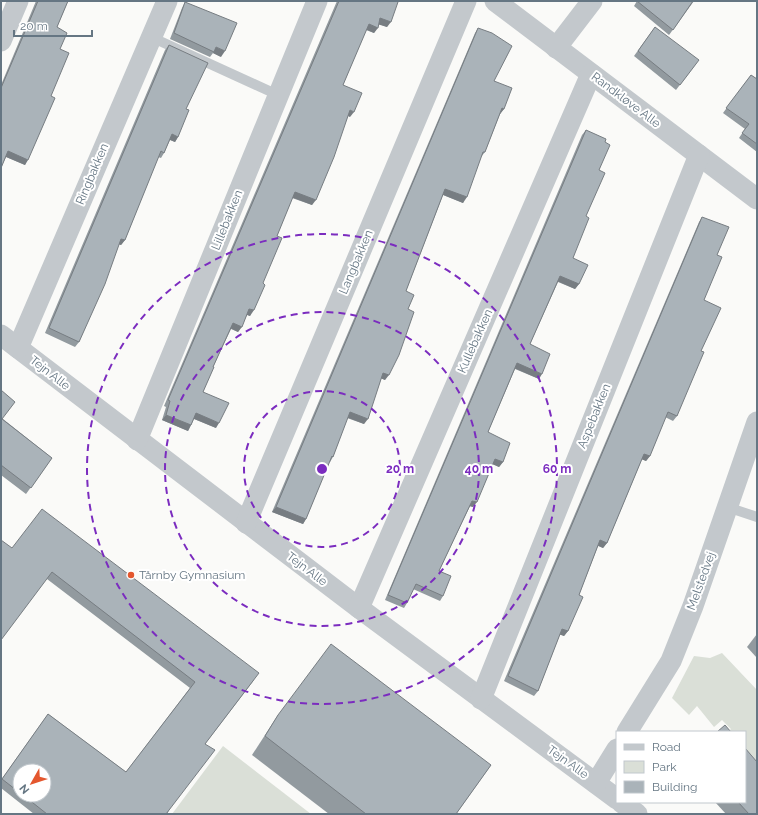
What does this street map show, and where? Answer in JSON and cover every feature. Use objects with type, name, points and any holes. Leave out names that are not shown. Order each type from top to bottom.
[{"type":"street","points":[[1,41],[18,1]]},
{"type":"street","name":"Ringbakken","points":[[18,348],[167,1]]},
{"type":"street","name":"Lillebakken","points":[[137,440],[317,1]]},
{"type":"street","name":"Langbakken","points":[[246,523],[466,1]]},
{"type":"street","name":"Randkløve Alle","points":[[495,1],[757,199]]},
{"type":"street","points":[[556,48],[592,1]]},
{"type":"street","name":"Kullebakken","points":[[359,608],[591,74]]},
{"type":"street","name":"Aspebakken","points":[[481,699],[699,155]]},
{"type":"street","name":"Tejn Alle","points":[[1,335],[246,523],[616,798]]},
{"type":"street","name":"Melstedvej","points":[[628,731],[671,661],[693,606],[757,422]]},
{"type":"street","points":[[596,783],[616,751]]},
{"type":"street","points":[[622,803],[637,814]]},
{"type":"lane","points":[[151,37],[278,95]]},
{"type":"lane","points":[[727,507],[757,517]]},
{"type":"green space","points":[[722,653],[757,690],[757,784],[746,772],[746,731],[729,731],[731,729],[722,720],[714,727],[697,706],[689,715],[672,698],[694,656],[710,658]]},
{"type":"green space","points":[[223,746],[311,814],[172,814]]},
{"type":"building","points":[[38,1],[68,1],[57,27],[67,33],[60,49],[69,53],[51,96],[55,98],[28,160],[8,151],[1,168],[1,88]]},
{"type":"building","points":[[339,1],[398,2],[391,22],[380,18],[378,28],[369,24],[343,85],[362,93],[354,112],[350,110],[334,157],[316,200],[295,192],[277,236],[282,238],[263,283],[265,285],[254,310],[249,309],[242,327],[233,323],[213,367],[203,392],[229,403],[219,423],[196,413],[191,425],[166,415],[170,401],[168,400]]},
{"type":"building","points":[[637,1],[693,1],[673,30]]},
{"type":"building","points":[[185,2],[237,23],[225,51],[216,47],[214,52],[174,33]]},
{"type":"building","points":[[655,27],[699,60],[680,85],[638,51]]},
{"type":"building","points":[[478,28],[492,33],[512,46],[494,81],[512,88],[504,109],[502,108],[485,152],[483,152],[467,197],[445,189],[406,291],[414,295],[408,309],[414,312],[399,355],[389,375],[383,373],[368,419],[350,412],[333,457],[332,456],[306,519],[276,507]]},
{"type":"building","points":[[169,45],[208,63],[186,109],[189,110],[178,137],[172,134],[164,153],[161,151],[125,240],[121,239],[105,284],[79,342],[49,328]]},
{"type":"building","points":[[751,75],[757,79],[757,144],[742,133],[749,124],[726,108]]},
{"type":"building","points":[[586,130],[606,139],[605,142],[610,145],[599,170],[605,173],[586,216],[589,218],[573,258],[588,265],[579,284],[560,276],[530,344],[550,354],[542,374],[517,363],[488,432],[510,443],[503,462],[495,459],[477,502],[472,501],[439,571],[451,576],[443,596],[416,584],[407,603],[388,595]]},
{"type":"building","points":[[702,217],[729,227],[717,255],[722,257],[704,300],[721,308],[701,351],[704,352],[677,416],[668,412],[650,456],[644,454],[607,543],[600,540],[579,595],[583,597],[568,631],[562,629],[538,691],[508,676]]},
{"type":"building","points":[[1,390],[15,402],[2,419],[52,458],[31,488],[1,465]]},
{"type":"building","points":[[42,509],[259,673],[205,744],[215,750],[166,814],[47,814],[33,803],[52,803],[52,763],[13,763],[48,714],[126,772],[195,682],[52,572],[1,640],[1,540],[12,548]]},
{"type":"building","points":[[331,644],[491,765],[456,814],[366,814],[265,736],[278,715]]},
{"type":"building","points":[[725,725],[730,731],[718,731]]},
{"type":"building","points":[[746,749],[757,762],[757,814],[749,814],[739,803],[746,803]]},
{"type":"building","points":[[12,765],[12,787],[2,779]]},
{"type":"place","name":"Tårnby Gymnasium","points":[[131,575]]}]
